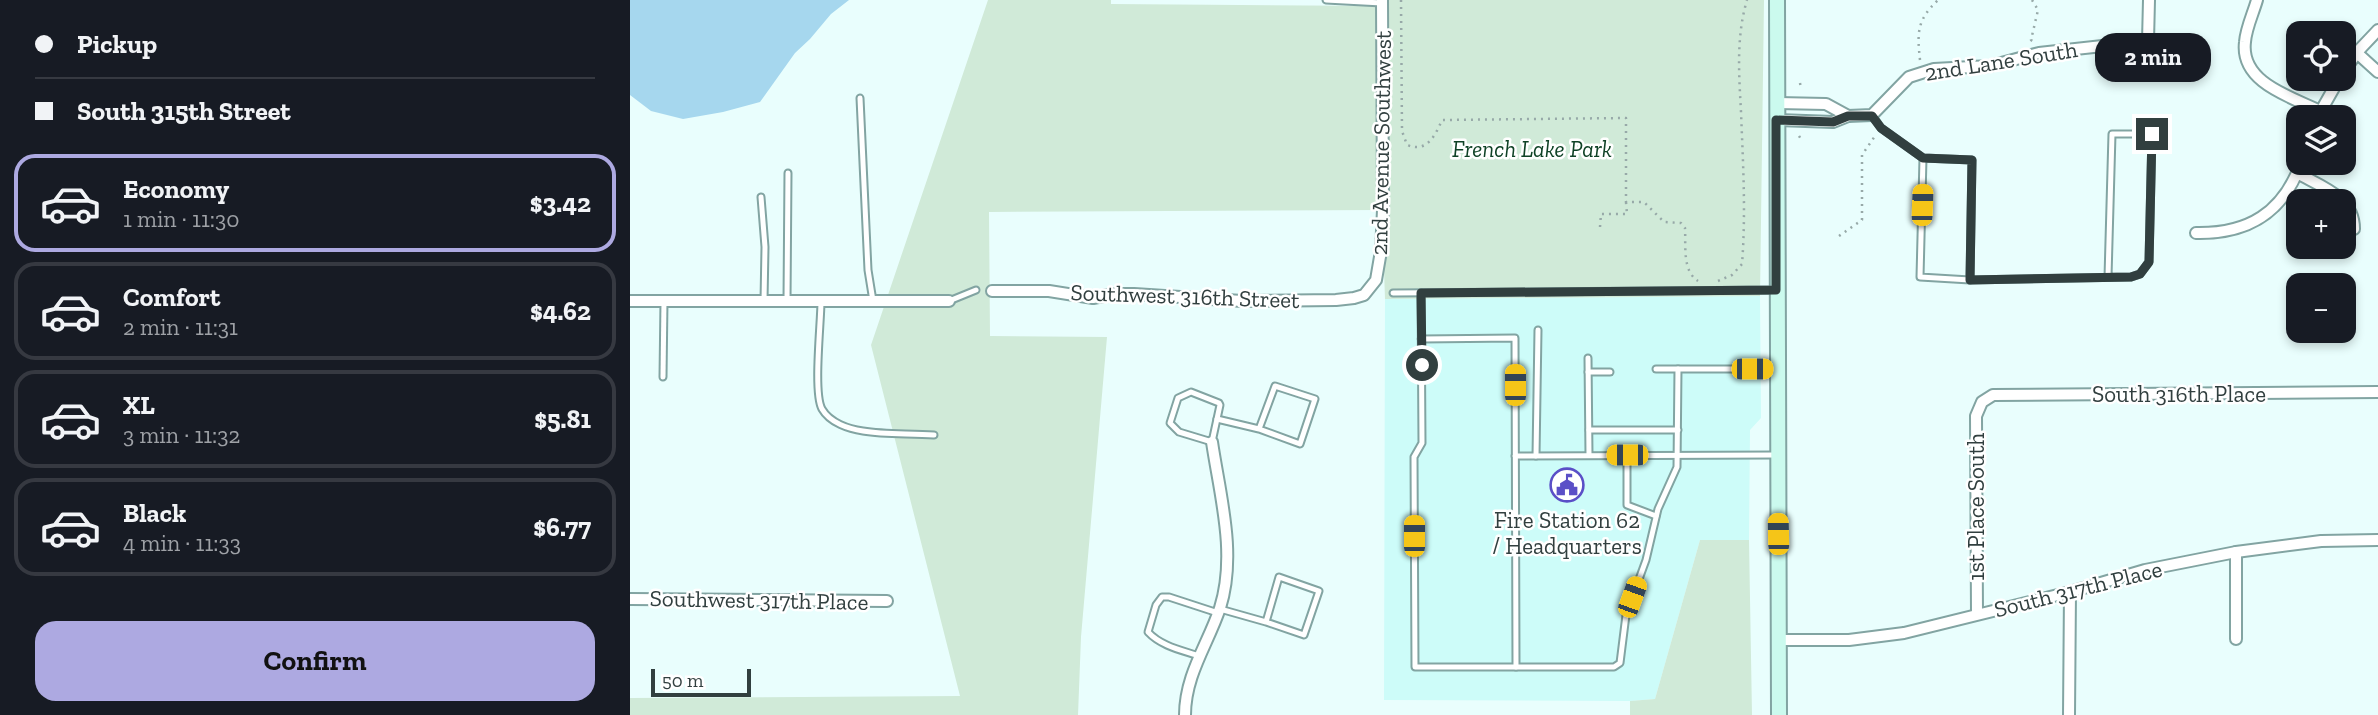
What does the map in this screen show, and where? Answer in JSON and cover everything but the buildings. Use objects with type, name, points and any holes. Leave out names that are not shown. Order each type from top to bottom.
[{"type":"main road","points":[[1777,0],[1779,715]]},
{"type":"street","name":"2nd Lane South","points":[[1872,116],[1909,77],[1934,69],[1990,66],[2049,52],[2148,41],[2148,0]]},
{"type":"street","points":[[2258,0],[2245,41],[2245,53],[2250,69],[2265,83],[2303,105]]},
{"type":"street","name":"2nd Avenue Southwest","points":[[1374,286],[1379,270],[1382,210],[1382,1]]},
{"type":"street","points":[[2378,30],[2357,53],[2378,72]]},
{"type":"street","points":[[1776,103],[1826,104],[1848,116]]},
{"type":"street","points":[[1776,120],[1833,122],[1848,116],[1872,116]]},
{"type":"street","points":[[2196,233],[2236,229],[2262,217],[2282,199],[2295,175]]},
{"type":"street","points":[[2309,175],[2328,189]]},
{"type":"street","name":"Southwest 316th Street","points":[[992,291],[1049,291],[1093,298],[1119,293],[1242,301],[1329,300],[1360,297],[1374,286]]},
{"type":"street","points":[[630,301],[949,301]]},
{"type":"street","name":"South 316th Place","points":[[1982,402],[1993,395],[2378,392]]},
{"type":"street","name":"1st Place South","points":[[1977,614],[1976,416],[1982,402]]},
{"type":"street","points":[[1185,715],[1188,687],[1219,611],[1228,554],[1212,442]]},
{"type":"street","name":"South 317th Place","points":[[1779,640],[1849,640],[1904,633],[2070,592],[2145,570],[2236,552],[2321,541],[2378,540]]},
{"type":"street","points":[[2236,552],[2236,639]]},
{"type":"street","points":[[2069,715],[2070,592]]},
{"type":"street","name":"Southwest 317th Place","points":[[630,599],[887,601]]},
{"type":"lane","points":[[1326,0],[1382,1]]},
{"type":"lane","points":[[860,98],[865,218],[873,301]]},
{"type":"lane","points":[[1872,116],[1881,128],[1923,158],[1972,160],[1970,280]]},
{"type":"lane","points":[[1923,158],[1920,277],[1970,280],[2131,277],[2140,274],[2149,262],[2152,134],[2112,134],[2108,277]]},
{"type":"lane","points":[[787,301],[788,173]]},
{"type":"lane","points":[[761,197],[765,247],[764,301]]},
{"type":"lane","points":[[949,301],[976,290]]},
{"type":"lane","points":[[1393,293],[1776,290]]},
{"type":"lane","points":[[1421,293],[1422,443],[1414,457],[1415,667],[1618,665],[1621,660],[1626,615],[1646,560],[1656,516],[1675,474],[1678,455],[1678,369]]},
{"type":"lane","points":[[663,377],[664,301]]},
{"type":"lane","points":[[821,301],[818,376],[822,411],[833,421],[864,431],[934,435]]},
{"type":"lane","points":[[1536,456],[1538,330]]},
{"type":"lane","points":[[1422,338],[1515,338],[1516,667]]},
{"type":"lane","points":[[1588,358],[1588,455]]},
{"type":"lane","points":[[1656,369],[1776,369]]},
{"type":"lane","points":[[1588,372],[1610,372]]},
{"type":"lane","points":[[1217,419],[1259,429],[1300,444],[1315,399],[1275,386],[1259,429]]},
{"type":"lane","points":[[1191,392],[1219,403],[1212,442],[1172,428],[1170,423],[1178,398],[1191,392]]},
{"type":"lane","points":[[1588,430],[1678,430]]},
{"type":"lane","points":[[1627,455],[1627,505],[1656,516]]},
{"type":"lane","points":[[1515,456],[1777,455]]},
{"type":"lane","points":[[1199,656],[1173,648],[1154,639],[1148,632],[1156,605],[1162,597],[1266,622],[1304,635],[1320,591],[1279,577],[1266,622]]},
{"type":"path","points":[[1401,0],[1402,131],[1406,145],[1421,147],[1428,144],[1442,120],[1626,118],[1627,215],[1601,215],[1600,227]]},
{"type":"path","points":[[1716,282],[1732,275],[1742,264],[1744,208],[1738,77],[1740,24],[1747,0]]},
{"type":"path","points":[[1923,73],[1918,32],[1920,22],[1938,0]]},
{"type":"path","points":[[2032,0],[2038,10],[2031,40],[2049,52]]},
{"type":"path","points":[[1800,83],[1801,88]]},
{"type":"path","points":[[1839,236],[1861,220],[1862,155],[1881,128]]},
{"type":"path","points":[[1626,202],[1644,202],[1664,222],[1681,223],[1685,228],[1688,270],[1693,278],[1702,283]]},
{"type":"shaded area","points":[[630,0],[849,0],[831,14],[795,53],[760,102],[683,119],[651,111],[630,95]]},
{"type":"shaded area","name":"Fire Station 62 / Headquarters","points":[[1760,296],[1761,418],[1750,430],[1749,540],[1700,540],[1655,699],[1384,700],[1385,299]]},
{"type":"green space","name":"French Lake Park","points":[[988,0],[1111,0],[1111,4],[1382,6],[1382,0],[1764,0],[1760,296],[1385,299],[1382,210],[989,212],[990,336],[1107,337],[1081,637],[1078,715],[630,715],[630,698],[960,696],[871,345]]},
{"type":"green space","points":[[1700,540],[1749,540],[1752,715],[1630,715],[1630,701],[1655,699]]},
{"type":"place","name":"Fire Station 62 / Headquarters","points":[[1567,485]]},
{"type":"route","points":[[1422,365],[1421,293],[1776,290],[1776,120],[1833,122],[1848,116],[1872,116],[1881,128],[1923,158],[1972,160],[1970,280],[2131,277],[2140,274],[2149,262],[2152,134]]}]
